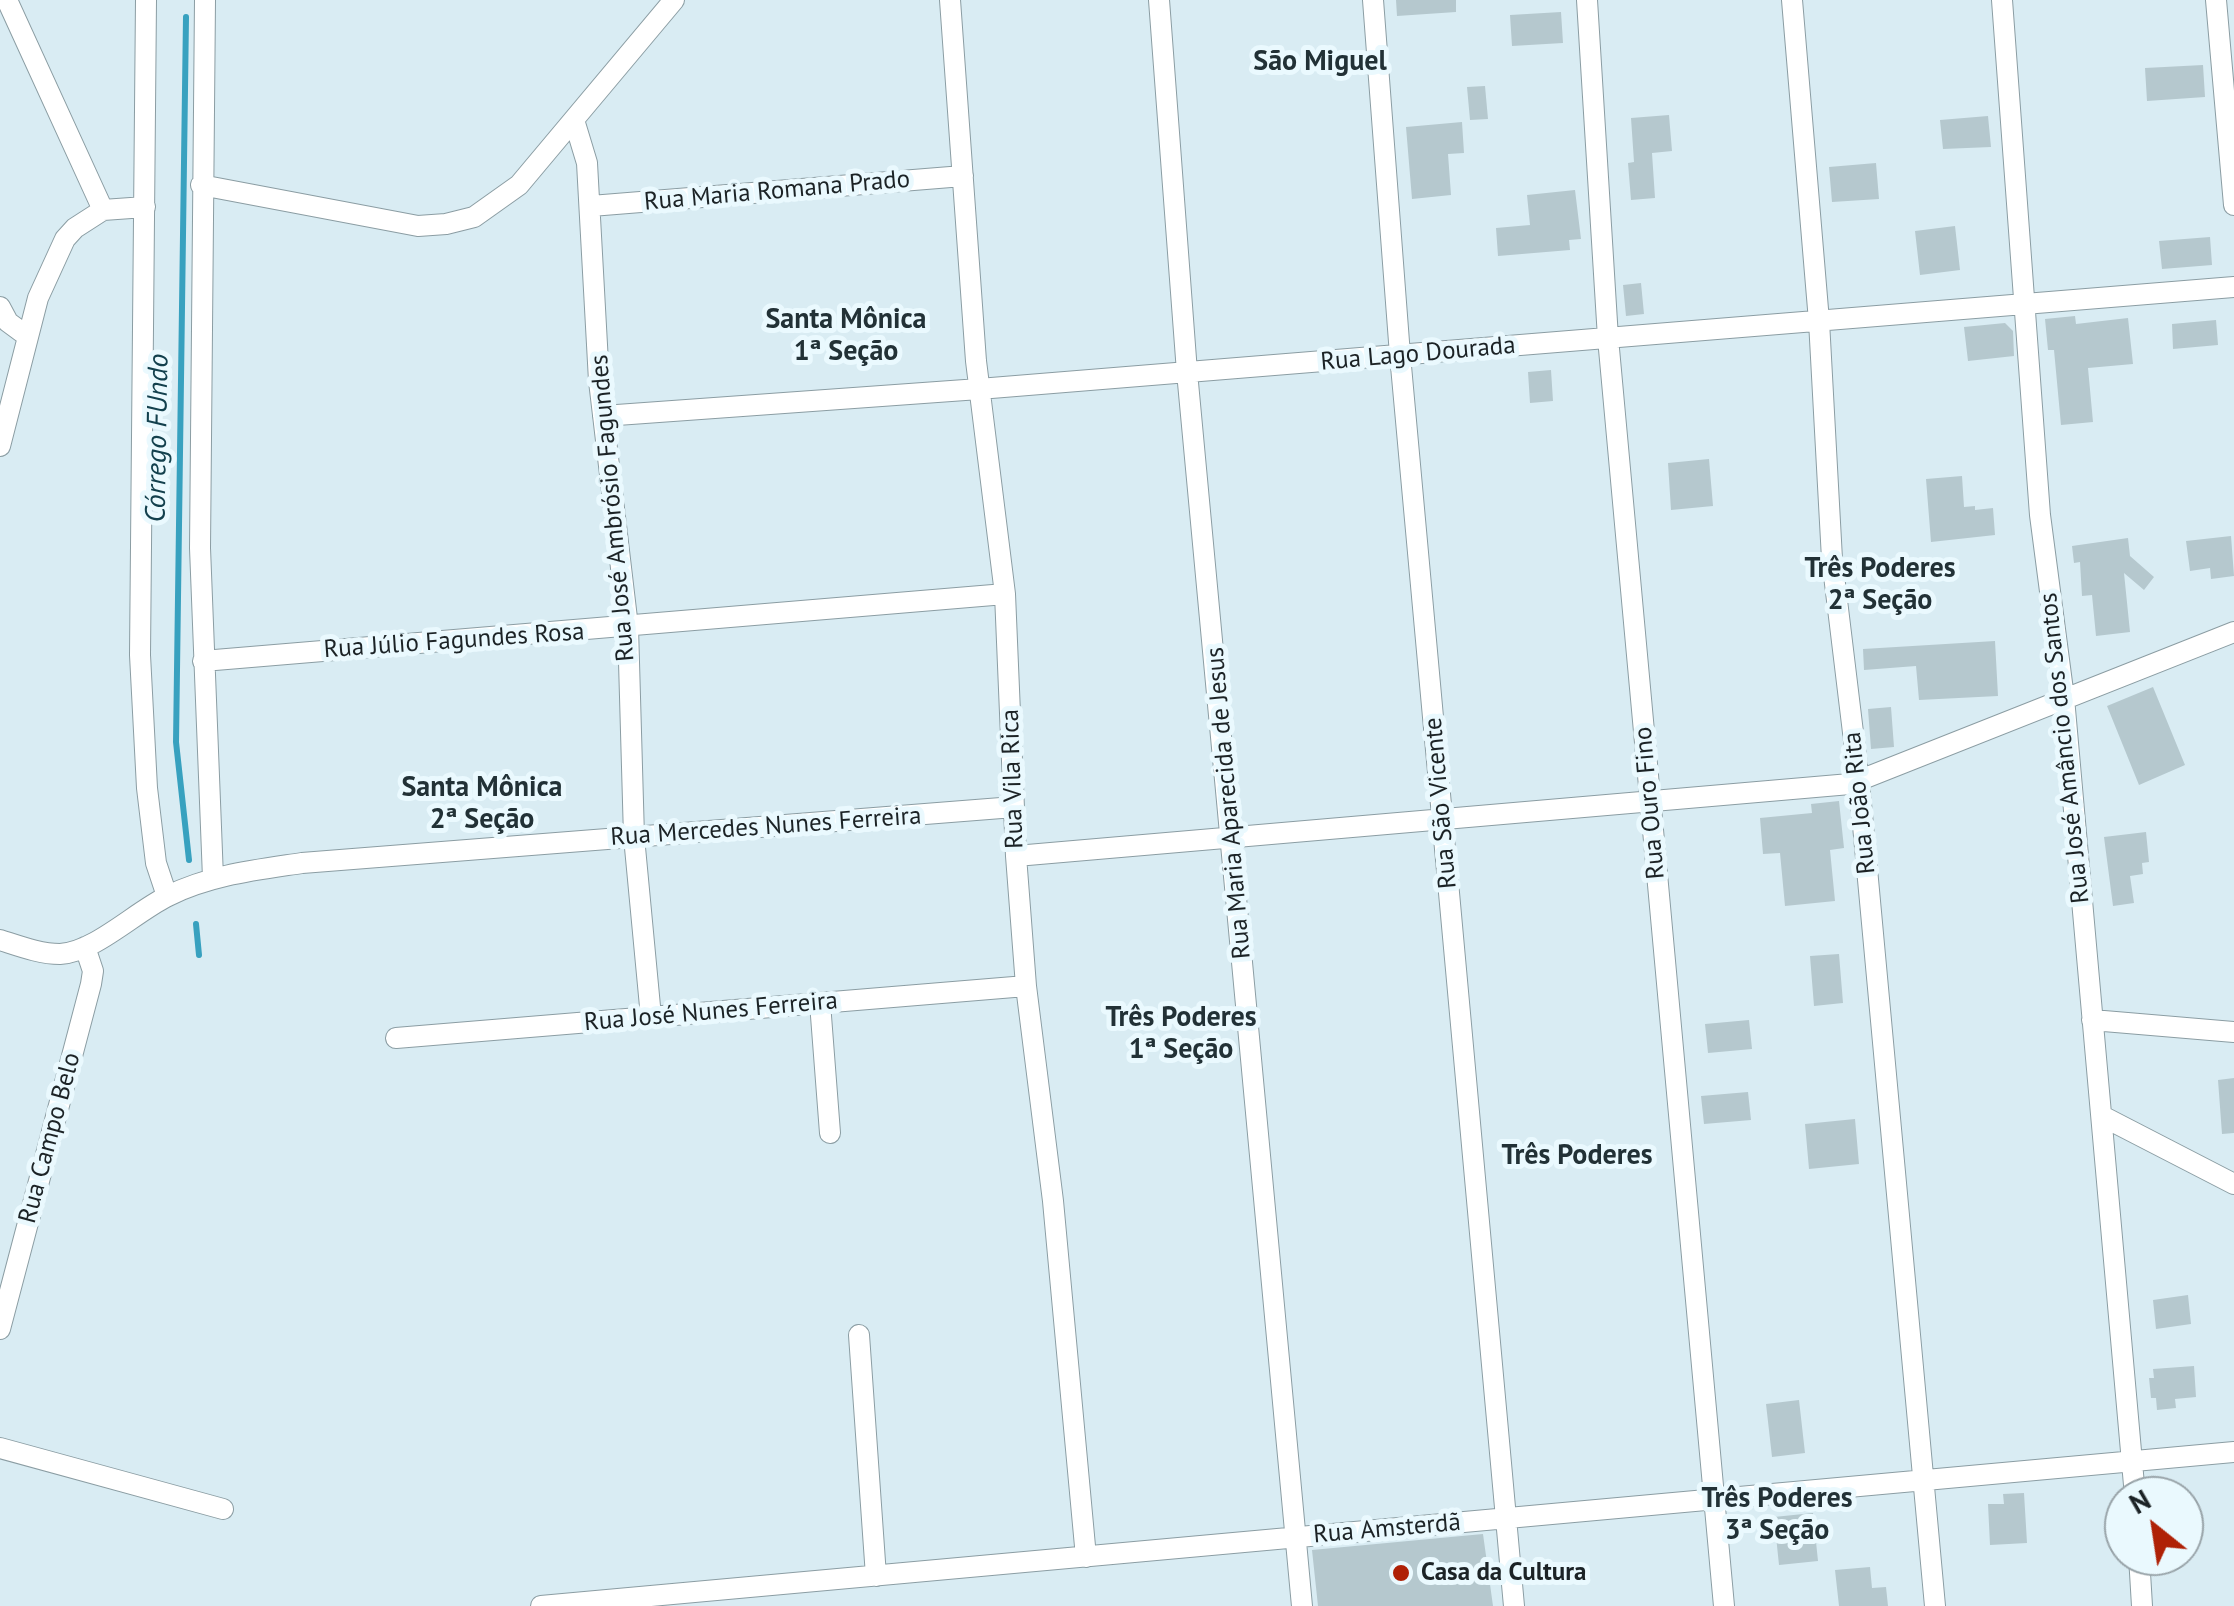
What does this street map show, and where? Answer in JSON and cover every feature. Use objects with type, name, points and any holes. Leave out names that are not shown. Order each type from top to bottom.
[{"type":"street","points":[[6,0],[103,210]]},
{"type":"street","points":[[146,0],[142,692],[156,863],[188,888]]},
{"type":"street","points":[[188,888],[203,661],[201,186],[205,0]]},
{"type":"street","points":[[201,186],[418,226],[474,217],[519,186],[674,0]]},
{"type":"street","name":"Rua Vila Rica","points":[[950,0],[979,389],[1005,594],[1016,856],[1026,986],[1053,1202],[1086,1557]]},
{"type":"street","name":"Rua Maria Aparecida de Jesus","points":[[1159,0],[1187,372],[1302,1606]]},
{"type":"street","name":"Rua São Vicente","points":[[1373,0],[1400,355],[1514,1606]]},
{"type":"street","name":"Rua Ouro Fino","points":[[1586,0],[1608,338],[1724,1606]]},
{"type":"street","name":"Rua João Rita","points":[[1792,0],[1819,321],[1832,559],[1859,782],[1935,1606]]},
{"type":"street","name":"Rua José Amâncio dos Santos","points":[[2002,0],[2040,514],[2064,698],[2133,1476]]},
{"type":"street","points":[[2216,0],[2234,205]]},
{"type":"street","name":"Rua José Ambrósio Fagundes","points":[[574,120],[587,163],[602,416],[628,628],[634,837],[652,1017]]},
{"type":"street","name":"Rua Maria Romana Prado","points":[[591,206],[963,176]]},
{"type":"street","points":[[0,446],[38,298],[65,238],[103,210],[145,207]]},
{"type":"street","name":"Rua Lago Dourada","points":[[602,416],[979,389],[2234,286]]},
{"type":"street","points":[[0,307],[8,322],[28,336]]},
{"type":"street","name":"Rua Júlio Fagundes Rosa","points":[[203,661],[1005,594]]},
{"type":"street","points":[[1016,856],[1859,782],[2234,632]]},
{"type":"street","name":"Rua Mercedes Nunes Ferreira","points":[[0,940],[62,954],[86,947],[188,888],[302,863],[1014,807]]},
{"type":"street","name":"Rua Campo Belo","points":[[0,1329],[91,984],[93,971],[86,947]]},
{"type":"street","name":"Rua José Nunes Ferreira","points":[[396,1038],[1026,986]]},
{"type":"street","points":[[820,1003],[830,1133]]},
{"type":"street","points":[[2092,1020],[2234,1032]]},
{"type":"street","points":[[2102,1116],[2234,1184]]},
{"type":"street","points":[[859,1335],[876,1576]]},
{"type":"street","points":[[0,1448],[222,1509]]},
{"type":"street","name":"Rua Amsterdã","points":[[541,1606],[2234,1452]]},
{"type":"street","points":[[2140,1576],[2142,1606]]},
{"type":"building","points":[[1396,0],[1456,0],[1456,12],[1397,16]]},
{"type":"building","points":[[1561,12],[1563,43],[1512,46],[1510,15]]},
{"type":"building","points":[[2203,65],[2205,97],[2147,101],[2145,68]]},
{"type":"building","points":[[1485,86],[1488,119],[1470,120],[1467,87]]},
{"type":"building","points":[[1669,115],[1672,151],[1652,153],[1655,198],[1631,200],[1631,118]]},
{"type":"building","points":[[1988,116],[1991,147],[1943,149],[1940,120]]},
{"type":"building","points":[[1462,122],[1464,153],[1448,154],[1451,195],[1412,199],[1406,127]]},
{"type":"building","points":[[1876,163],[1879,199],[1832,202],[1829,167]]},
{"type":"building","points":[[1575,190],[1581,239],[1569,240],[1570,250],[1498,256],[1496,228],[1530,225],[1527,195]]},
{"type":"building","points":[[1955,226],[1960,270],[1920,275],[1915,231]]},
{"type":"building","points":[[2210,237],[2212,265],[2162,269],[2159,241]]},
{"type":"building","points":[[1641,283],[1644,314],[1626,316],[1623,285]]},
{"type":"building","points":[[2075,316],[2076,324],[2128,318],[2133,364],[2088,368],[2093,422],[2061,425],[2054,350],[2048,350],[2045,319]]},
{"type":"building","points":[[2216,320],[2218,345],[2173,349],[2172,324]]},
{"type":"building","points":[[2005,323],[2013,331],[2014,356],[1968,361],[1964,327]]},
{"type":"building","points":[[1551,370],[1553,401],[1530,403],[1528,372]]},
{"type":"building","points":[[1709,459],[1713,506],[1671,510],[1668,463]]},
{"type":"building","points":[[1962,476],[1964,507],[1993,508],[1995,535],[1931,542],[1926,479]]},
{"type":"building","points":[[2231,536],[2234,576],[2211,579],[2210,568],[2190,571],[2186,541]]},
{"type":"building","points":[[2128,538],[2130,556],[2154,577],[2144,590],[2124,573],[2130,632],[2096,636],[2092,595],[2082,596],[2080,562],[2074,563],[2072,546]]},
{"type":"building","points":[[1995,641],[1998,696],[1919,700],[1916,666],[1864,670],[1863,649]]},
{"type":"building","points":[[2153,687],[2185,765],[2139,785],[2107,706]]},
{"type":"building","points":[[1891,707],[1894,747],[1871,749],[1868,709]]},
{"type":"building","points":[[1839,801],[1844,848],[1830,850],[1835,901],[1785,906],[1780,853],[1763,854],[1760,818],[1812,813],[1811,804]]},
{"type":"building","points":[[2146,832],[2149,862],[2142,863],[2143,874],[2130,876],[2134,903],[2113,906],[2104,837]]},
{"type":"building","points":[[1839,954],[1843,1003],[1814,1006],[1810,956]]},
{"type":"building","points":[[1749,1020],[1752,1049],[1708,1053],[1705,1024]]},
{"type":"building","points":[[2234,1078],[2234,1133],[2222,1134],[2218,1080]]},
{"type":"building","points":[[1748,1092],[1751,1120],[1704,1124],[1701,1096]]},
{"type":"building","points":[[1855,1119],[1859,1164],[1809,1169],[1805,1124]]},
{"type":"building","points":[[2188,1295],[2191,1324],[2156,1329],[2153,1300]]},
{"type":"building","points":[[2194,1366],[2196,1397],[2175,1399],[2176,1408],[2157,1410],[2149,1378],[2154,1378],[2153,1369]]},
{"type":"building","points":[[1799,1400],[1805,1453],[1772,1457],[1766,1404]]},
{"type":"building","points":[[2024,1493],[2027,1543],[1990,1545],[1988,1504],[2004,1504],[2003,1494]]},
{"type":"building","points":[[1813,1513],[1818,1561],[1779,1565],[1774,1517]]},
{"type":"building","name":"Casa da Cultura","points":[[1483,1534],[1493,1606],[1318,1606],[1312,1550]]},
{"type":"building","points":[[1870,1567],[1872,1588],[1886,1587],[1888,1606],[1839,1606],[1835,1570]]},
{"type":"waterway","name":"Córrego FUndo","points":[[186,17],[176,742],[189,860]]},
{"type":"waterway","name":"Córrego FUndo","points":[[196,924],[199,955]]},
{"type":"place","name":"Casa da Cultura","points":[[1401,1573]]},
{"type":"district","name":"São Miguel","points":[[1320,62]]},
{"type":"district","name":"Santa Mônica 1ª Seção","points":[[846,336]]},
{"type":"district","name":"Três Poderes 2ª Seção","points":[[1880,585]]},
{"type":"district","name":"Santa Mônica 2ª Seção","points":[[482,804]]},
{"type":"district","name":"Três Poderes 1ª Seção","points":[[1181,1034]]},
{"type":"district","name":"Três Poderes","points":[[1577,1156]]},
{"type":"district","name":"Três Poderes 3ª Seção","points":[[1777,1515]]}]
